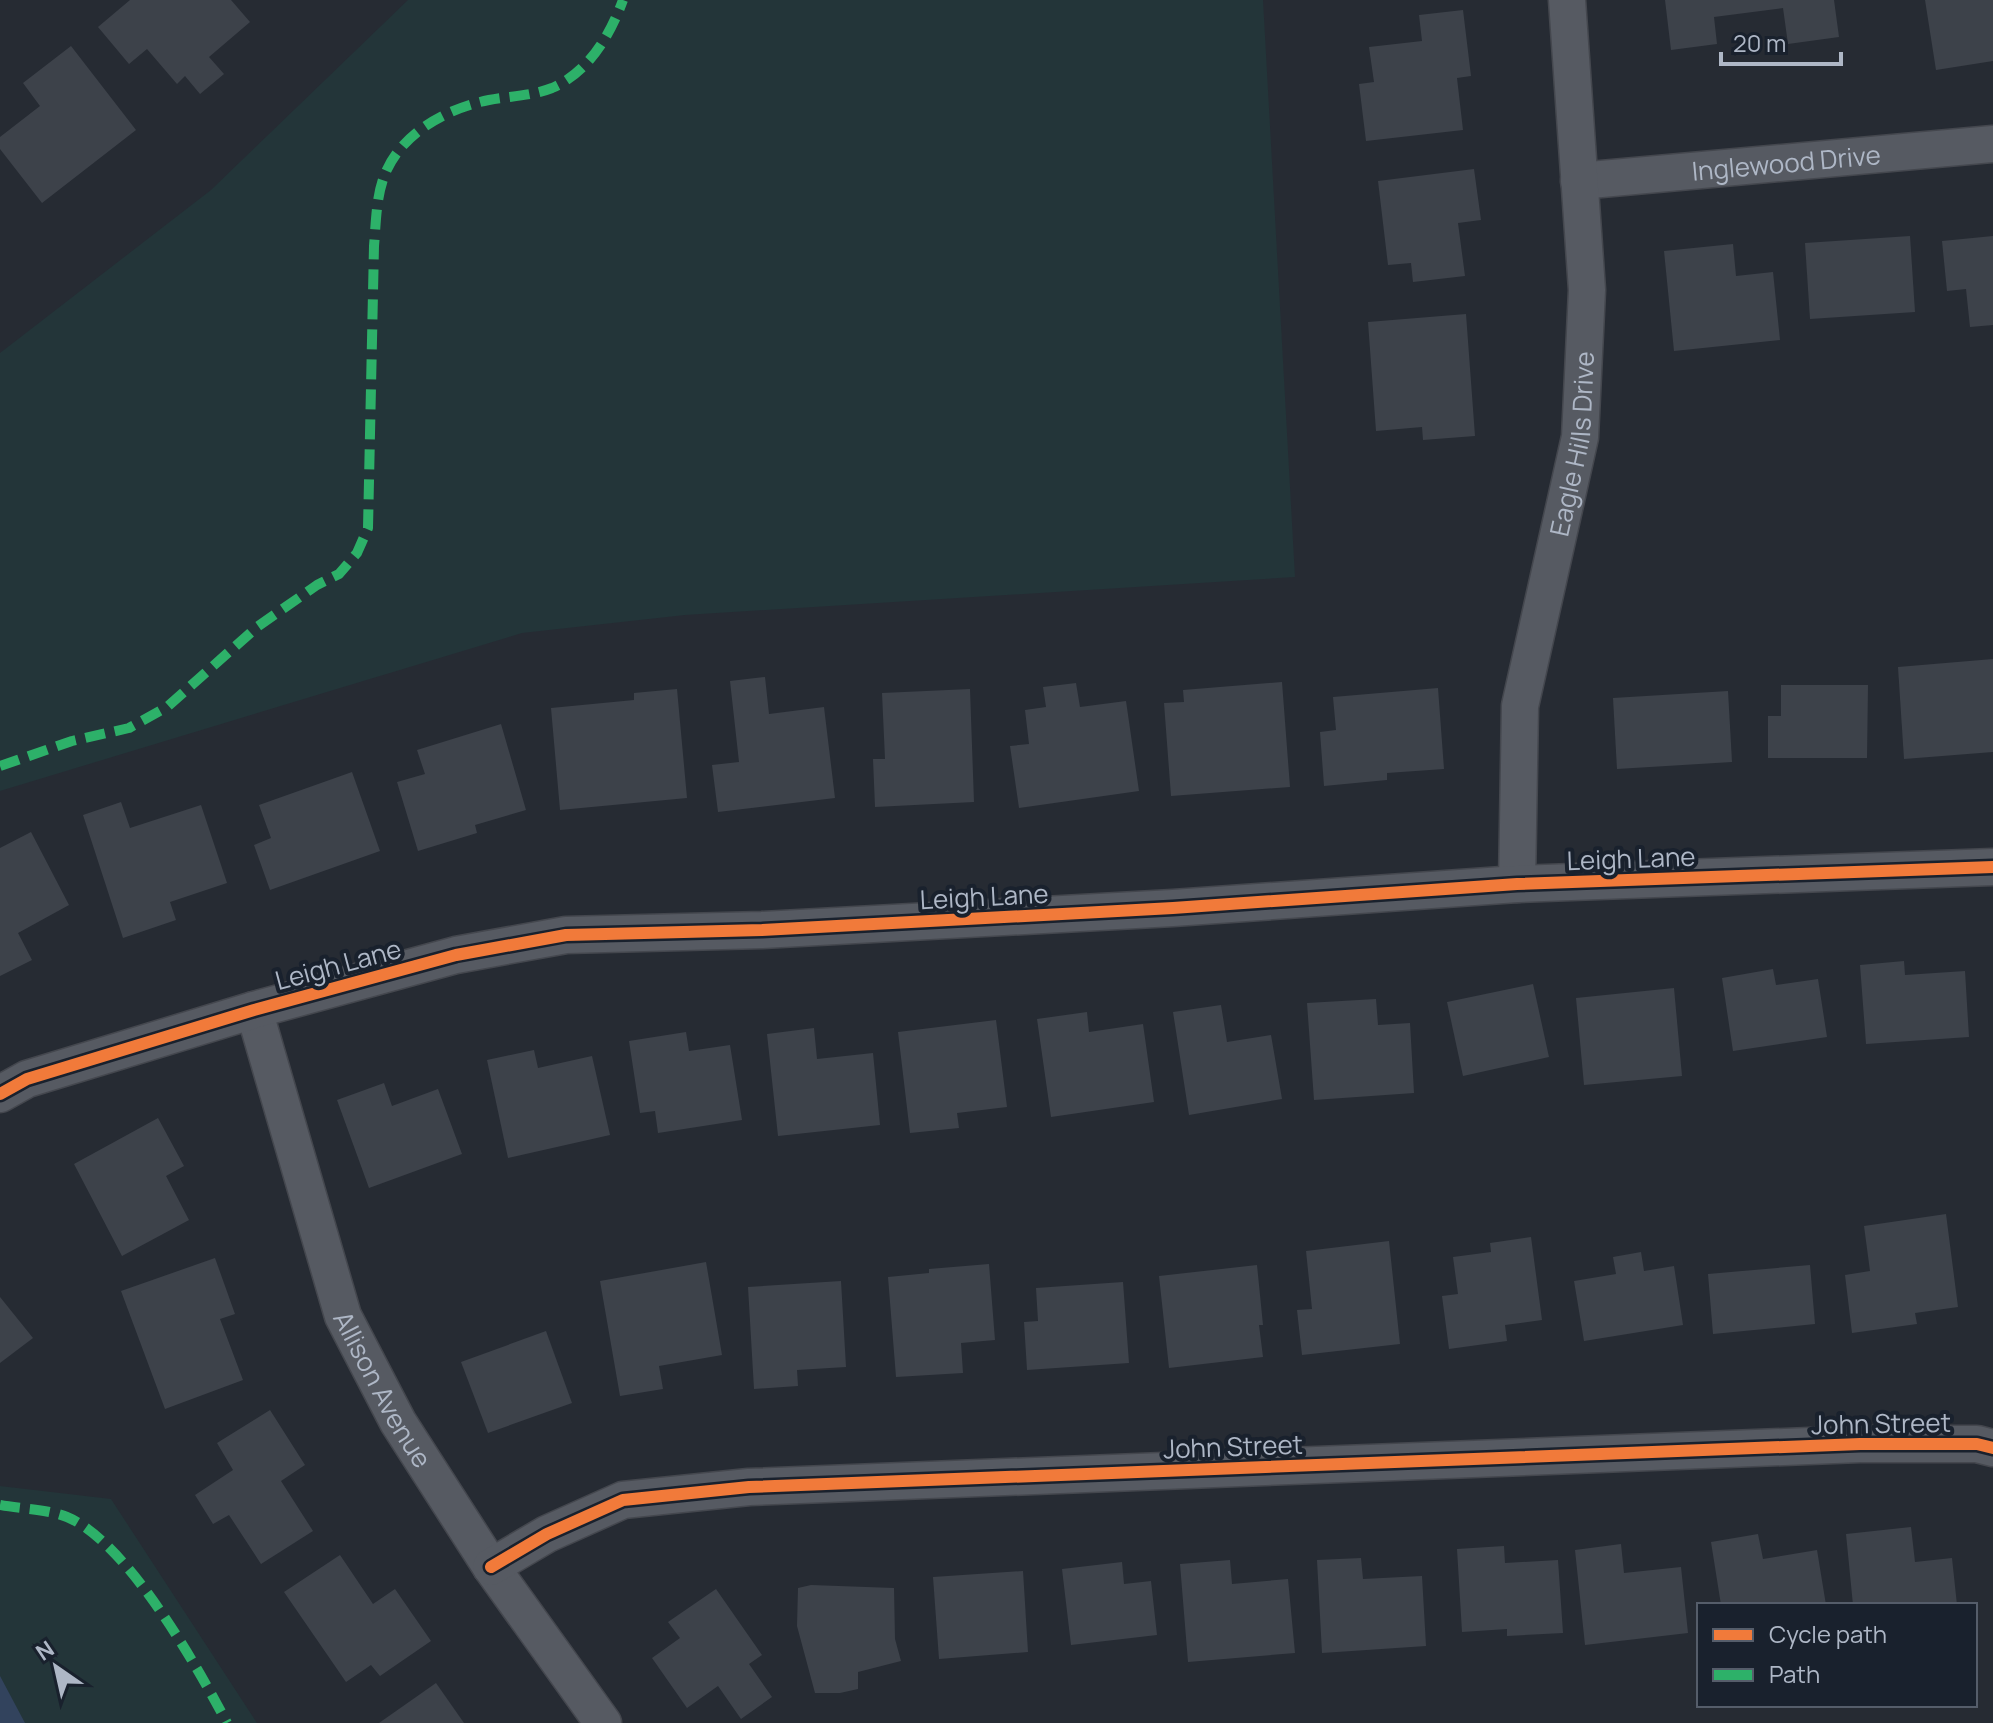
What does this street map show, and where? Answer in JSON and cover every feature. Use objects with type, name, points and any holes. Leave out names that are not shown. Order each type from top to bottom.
[{"type":"street","name":"Eagle Hills Drive","points":[[1517,884],[1520,706],[1580,437],[1587,290],[1567,0]]},
{"type":"street","name":"Inglewood Drive","points":[[1579,181],[1993,144]]},
{"type":"street","name":"Leigh Lane","points":[[0,1094],[27,1079],[254,1010],[456,955],[566,935],[762,930],[1517,884],[1993,867]]},
{"type":"street","name":"Allison Avenue","points":[[254,1010],[343,1316],[398,1422],[491,1567],[603,1723]]},
{"type":"street","name":"John Street","points":[[491,1567],[547,1534],[623,1500],[749,1487],[1860,1444],[1977,1444],[1993,1448]]},
{"type":"shaded area","points":[[408,0],[1263,0],[1295,577],[685,615],[522,633],[0,791],[0,353],[211,190]]},
{"type":"shaded area","points":[[0,1486],[111,1499],[257,1723],[0,1723]]},
{"type":"water","points":[[0,1676],[25,1723],[0,1723]]},
{"type":"building","points":[[130,0],[231,0],[250,22],[209,57],[224,74],[200,94],[185,76],[177,84],[147,49],[129,64],[98,27]]},
{"type":"building","points":[[1665,0],[1834,0],[1839,37],[1788,44],[1783,8],[1714,17],[1717,44],[1671,50]]},
{"type":"building","points":[[1925,0],[1993,0],[1993,61],[1936,70]]},
{"type":"building","points":[[1463,10],[1471,76],[1457,78],[1463,130],[1366,141],[1359,84],[1374,82],[1369,47],[1422,41],[1419,15]]},
{"type":"building","points":[[71,46],[136,130],[42,203],[0,149],[0,137],[40,106],[23,83]]},
{"type":"building","points":[[1474,169],[1481,220],[1458,223],[1465,276],[1413,282],[1411,263],[1388,265],[1378,181]]},
{"type":"building","points":[[1910,236],[1915,312],[1810,319],[1805,243]]},
{"type":"building","points":[[1993,236],[1993,325],[1970,327],[1966,289],[1947,291],[1942,241]]},
{"type":"building","points":[[1733,244],[1736,276],[1773,272],[1780,340],[1674,351],[1664,251]]},
{"type":"building","points":[[1466,314],[1475,436],[1423,440],[1422,427],[1376,431],[1368,322]]},
{"type":"building","points":[[1993,659],[1993,752],[1904,759],[1898,667]]},
{"type":"building","points":[[765,677],[769,714],[824,707],[835,798],[718,812],[712,765],[739,762],[730,681]]},
{"type":"building","points":[[1282,682],[1290,787],[1171,796],[1164,703],[1184,702],[1183,690]]},
{"type":"building","points":[[1076,683],[1080,707],[1126,701],[1139,791],[1019,808],[1010,746],[1029,744],[1025,710],[1046,707],[1043,687]]},
{"type":"building","points":[[1781,685],[1868,685],[1867,758],[1768,758],[1768,716],[1781,716]]},
{"type":"building","points":[[1438,688],[1444,769],[1387,773],[1387,780],[1324,786],[1320,732],[1336,730],[1333,697]]},
{"type":"building","points":[[677,689],[687,798],[560,810],[551,708],[634,700],[634,693]]},
{"type":"building","points":[[970,689],[974,802],[875,807],[873,759],[885,759],[882,693]]},
{"type":"building","points":[[1728,691],[1732,762],[1617,769],[1613,698]]},
{"type":"building","points":[[501,724],[526,810],[475,825],[477,833],[418,851],[397,782],[425,774],[417,750]]},
{"type":"building","points":[[352,772],[380,851],[270,890],[254,845],[271,838],[259,805]]},
{"type":"building","points":[[121,802],[130,828],[201,805],[227,883],[170,902],[176,920],[123,938],[83,815]]},
{"type":"building","points":[[31,832],[69,905],[18,933],[32,960],[0,976],[0,848]]},
{"type":"building","points":[[1904,961],[1905,975],[1965,971],[1969,1037],[1866,1044],[1860,965]]},
{"type":"building","points":[[1773,969],[1776,985],[1818,979],[1827,1037],[1733,1051],[1722,978]]},
{"type":"building","points":[[1533,984],[1549,1057],[1463,1076],[1447,1002]]},
{"type":"building","points":[[1674,988],[1682,1076],[1584,1085],[1576,998]]},
{"type":"building","points":[[1376,999],[1378,1025],[1410,1023],[1414,1093],[1314,1100],[1307,1003]]},
{"type":"building","points":[[1221,1005],[1227,1042],[1271,1035],[1282,1099],[1189,1115],[1173,1012]]},
{"type":"building","points":[[1087,1012],[1089,1032],[1143,1024],[1154,1102],[1051,1117],[1037,1019]]},
{"type":"building","points":[[996,1020],[1007,1107],[957,1113],[959,1128],[910,1133],[898,1032]]},
{"type":"building","points":[[814,1028],[817,1059],[873,1053],[880,1125],[778,1136],[767,1034]]},
{"type":"building","points":[[686,1032],[689,1051],[730,1045],[742,1120],[658,1133],[655,1111],[640,1113],[629,1041]]},
{"type":"building","points":[[534,1050],[538,1068],[592,1056],[610,1135],[508,1158],[487,1060]]},
{"type":"building","points":[[384,1083],[392,1106],[438,1089],[462,1154],[369,1188],[337,1100]]},
{"type":"building","points":[[158,1118],[184,1166],[166,1176],[189,1220],[122,1256],[74,1164]]},
{"type":"building","points":[[1946,1214],[1958,1307],[1915,1313],[1917,1324],[1852,1333],[1845,1275],[1870,1271],[1864,1226]]},
{"type":"building","points":[[1531,1237],[1542,1320],[1505,1325],[1507,1341],[1449,1349],[1442,1296],[1458,1294],[1453,1257],[1491,1252],[1490,1243]]},
{"type":"building","points":[[1389,1241],[1400,1344],[1302,1355],[1297,1310],[1312,1309],[1306,1251]]},
{"type":"building","points":[[1641,1252],[1644,1271],[1674,1266],[1683,1325],[1584,1341],[1574,1281],[1616,1274],[1613,1257]]},
{"type":"building","points":[[215,1258],[235,1314],[220,1319],[243,1380],[165,1409],[121,1291]]},
{"type":"building","points":[[706,1262],[722,1355],[659,1366],[663,1389],[620,1396],[600,1281]]},
{"type":"building","points":[[989,1264],[995,1340],[961,1343],[963,1373],[896,1377],[888,1277],[929,1273],[929,1269]]},
{"type":"building","points":[[1257,1265],[1263,1357],[1169,1368],[1159,1276]]},
{"type":"building","points":[[1810,1265],[1815,1324],[1713,1334],[1708,1274]]},
{"type":"building","points":[[841,1281],[846,1367],[797,1370],[798,1386],[754,1389],[748,1287]]},
{"type":"building","points":[[1123,1282],[1129,1363],[1027,1370],[1024,1322],[1038,1321],[1036,1288]]},
{"type":"building","points":[[0,1297],[33,1338],[0,1363]]},
{"type":"building","points":[[546,1331],[572,1403],[488,1433],[461,1362]]},
{"type":"building","points":[[270,1410],[305,1465],[281,1481],[313,1531],[261,1564],[229,1515],[213,1524],[195,1495],[233,1470],[217,1443]]},
{"type":"building","points":[[1911,1527],[1915,1562],[1952,1558],[1957,1603],[1853,1603],[1846,1534]]},
{"type":"building","points":[[1758,1534],[1763,1559],[1817,1550],[1826,1603],[1721,1603],[1711,1542]]},
{"type":"building","points":[[1621,1544],[1624,1573],[1681,1567],[1688,1633],[1585,1645],[1575,1550]]},
{"type":"building","points":[[1504,1546],[1505,1563],[1558,1560],[1563,1633],[1507,1636],[1507,1629],[1462,1632],[1457,1549]]},
{"type":"building","points":[[340,1555],[373,1604],[395,1589],[431,1641],[380,1676],[371,1665],[346,1682],[284,1592]]},
{"type":"building","points":[[1361,1558],[1363,1579],[1422,1576],[1426,1646],[1322,1653],[1317,1560]]},
{"type":"building","points":[[1230,1560],[1232,1584],[1288,1579],[1295,1653],[1188,1662],[1180,1564]]},
{"type":"building","points":[[1122,1562],[1124,1584],[1151,1581],[1157,1635],[1071,1645],[1062,1569]]},
{"type":"building","points":[[1023,1571],[1028,1652],[939,1659],[933,1577]]},
{"type":"building","points":[[811,1585],[894,1588],[895,1639],[901,1661],[858,1672],[858,1689],[815,1693],[797,1626],[798,1588]]},
{"type":"building","points":[[716,1589],[762,1655],[749,1664],[772,1697],[741,1719],[718,1686],[687,1708],[652,1658],[680,1638],[668,1622]]},
{"type":"building","points":[[436,1683],[464,1723],[379,1723]]},
{"type":"marked path","points":[[0,766],[72,741],[129,728],[167,707],[257,627],[317,585],[339,574],[357,553],[368,528],[374,246],[378,200],[385,174],[401,148],[437,119],[465,106],[543,91],[565,81],[587,62],[605,39],[623,0]]},
{"type":"marked path","points":[[0,1505],[67,1517],[90,1531],[113,1552],[136,1578],[179,1639],[227,1723]]},
{"type":"cycle path","points":[[0,1094],[27,1079],[254,1010],[456,955],[566,935],[762,930],[1173,908],[1517,884],[1993,867]]},
{"type":"cycle path","points":[[491,1567],[547,1534],[623,1500],[749,1487],[1860,1444],[1977,1444],[1993,1448]]}]
